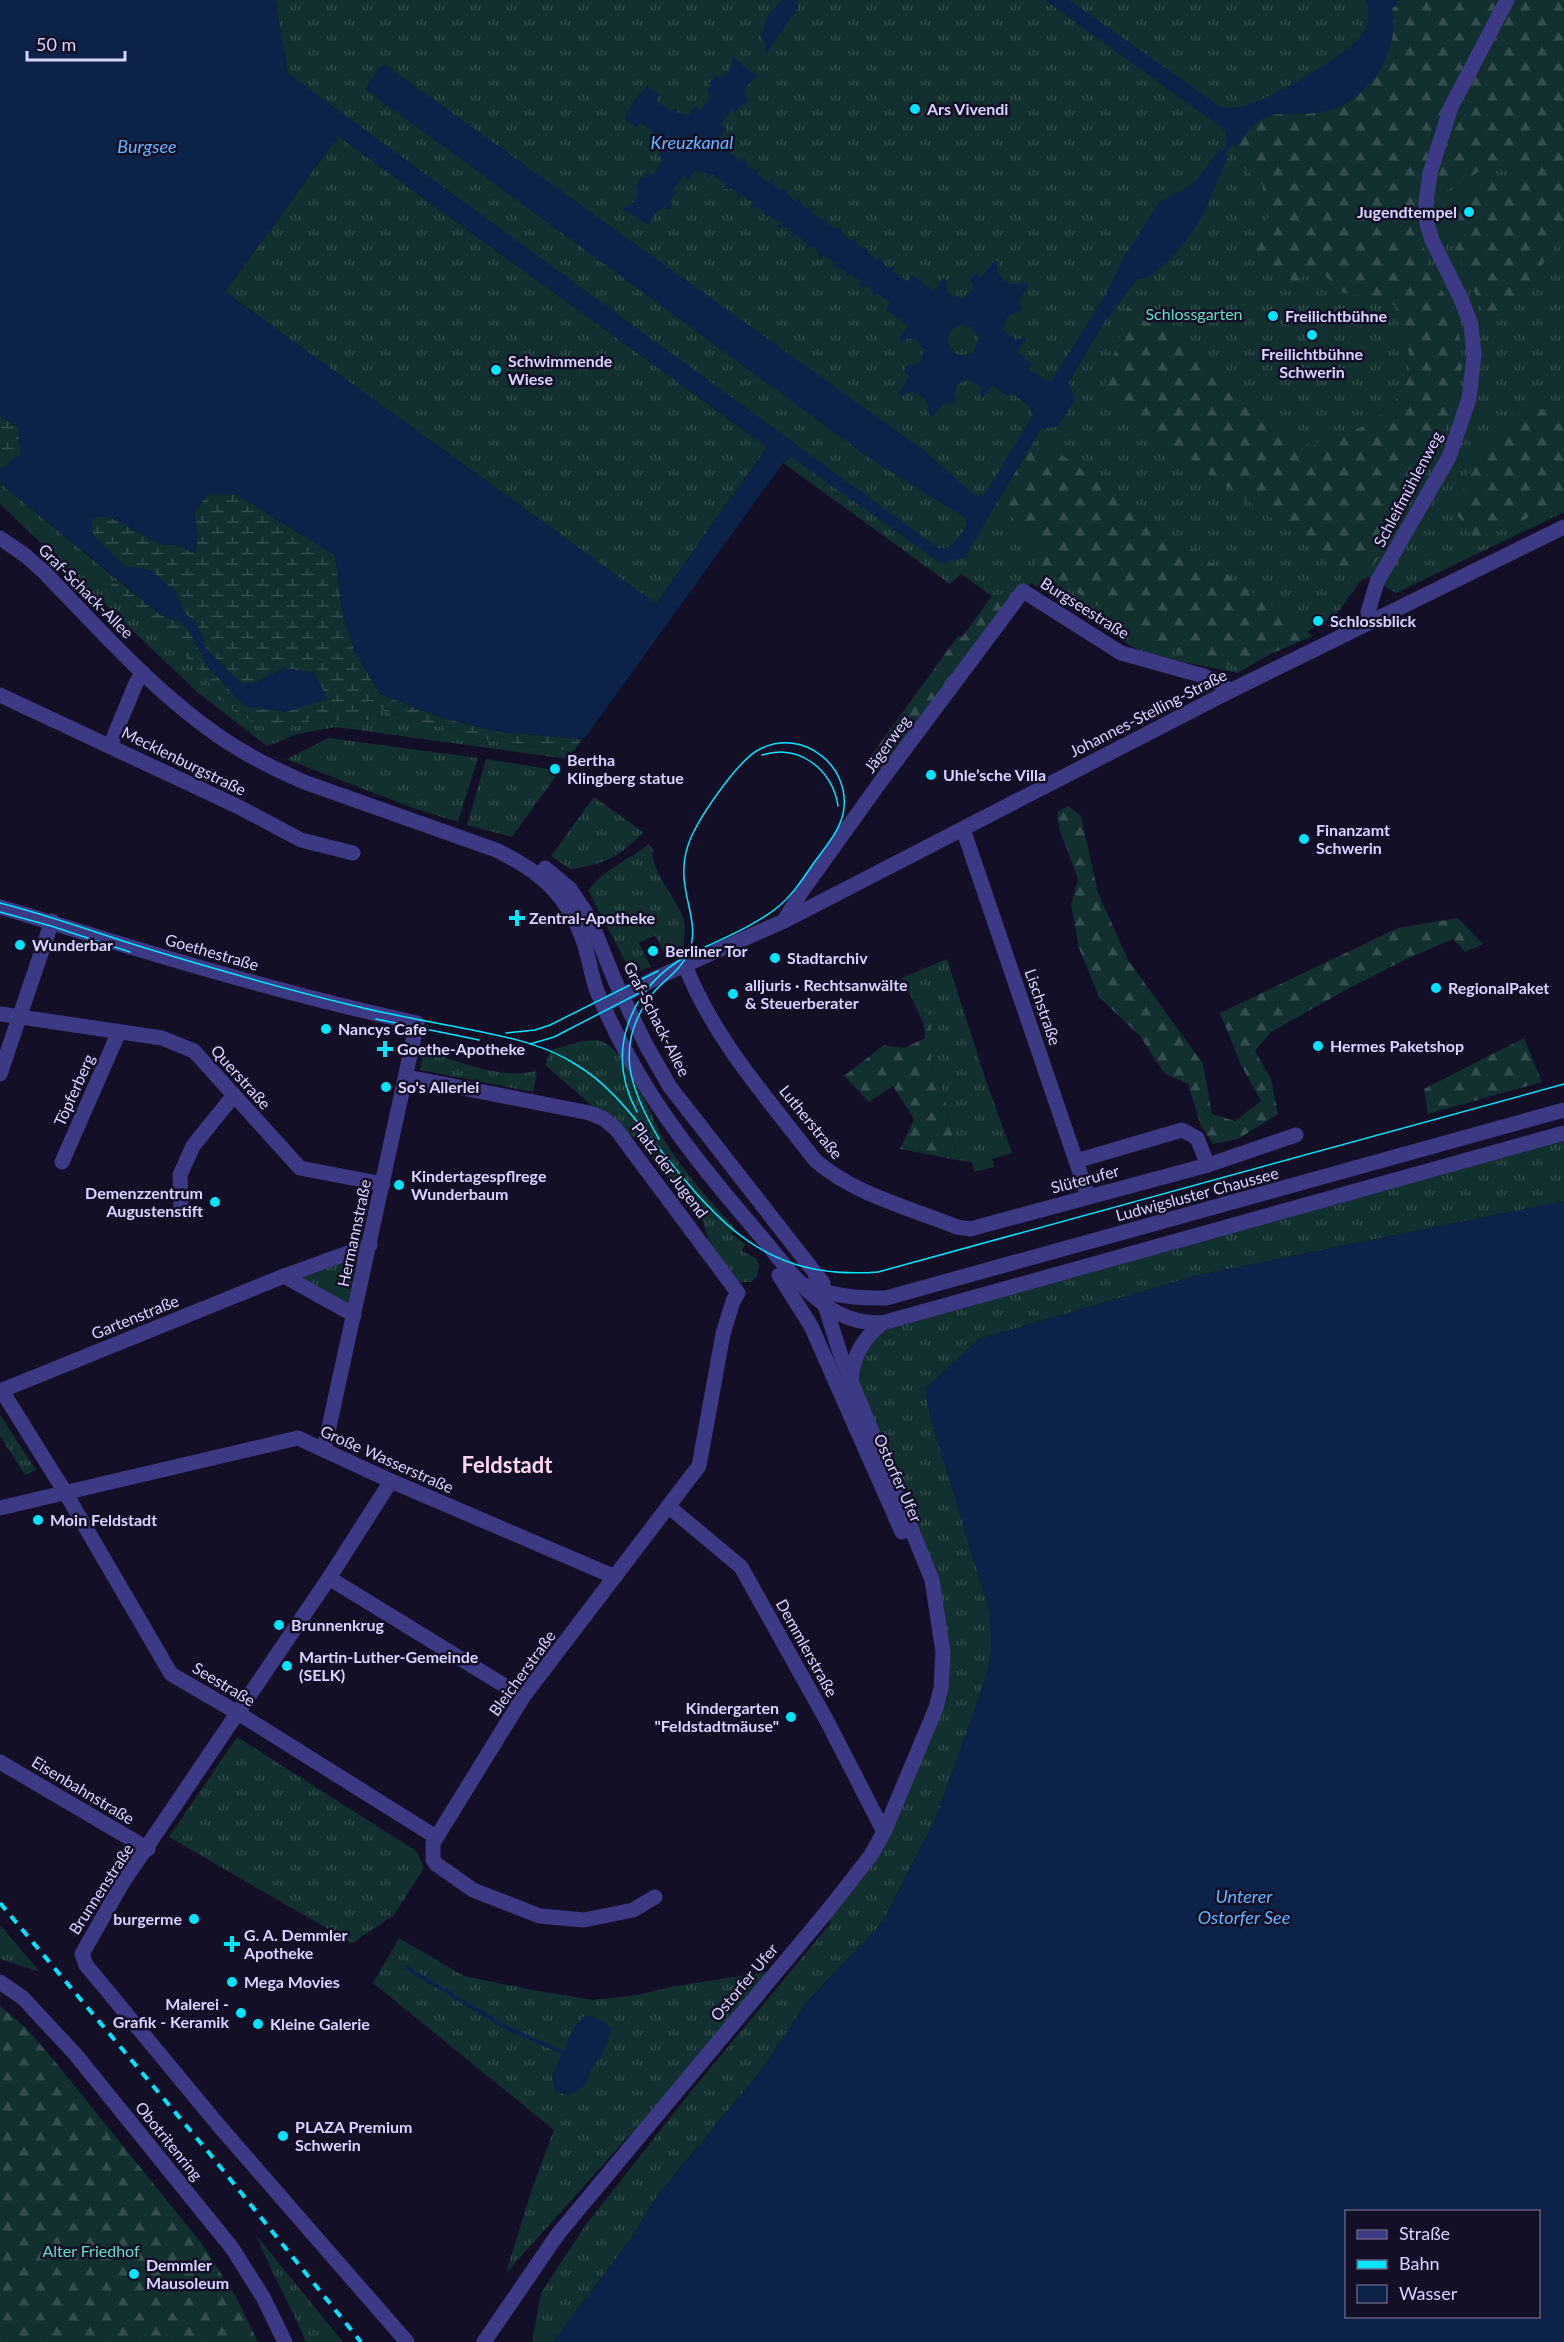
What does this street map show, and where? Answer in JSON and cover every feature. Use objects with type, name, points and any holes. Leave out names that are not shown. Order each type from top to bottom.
[{"type":"street","name":"Schleifmühlenweg","points":[[1370,622],[1368,612],[1377,582],[1449,457],[1469,399],[1474,355],[1471,326],[1461,298],[1432,240],[1426,220],[1426,203],[1431,173],[1451,107],[1507,0]]},
{"type":"street","name":"Johannes-Stelling-Straße","points":[[685,965],[784,921],[1228,692],[1564,526]]},
{"type":"street","name":"Graf-Schack-Allee","points":[[0,538],[44,572],[143,673],[176,703],[226,741],[274,768],[345,797],[523,855],[539,864],[570,889],[590,920],[622,995],[646,1045],[670,1087],[776,1222],[816,1290]]},
{"type":"street","name":"Burgseestraße","points":[[1023,591],[1121,653],[1204,676],[1224,686],[1228,692]]},
{"type":"street","name":"Jägerweg","points":[[784,921],[800,894],[881,781],[1023,591]]},
{"type":"street","points":[[110,746],[136,683],[143,673]]},
{"type":"street","name":"Mecklenburgstraße","points":[[0,694],[302,840],[353,854]]},
{"type":"street","name":"Lischstraße","points":[[963,829],[1088,1196]]},
{"type":"street","name":"Graf-Schack-Allee","points":[[470,839],[517,860],[550,884],[565,903],[578,925],[604,1005],[653,1098],[748,1221],[816,1290],[849,1318],[864,1323],[882,1323]]},
{"type":"street","name":"Goethestraße","points":[[0,907],[52,921],[142,951],[305,997],[417,1023]]},
{"type":"street","points":[[0,1074],[52,921]]},
{"type":"street","points":[[604,1005],[685,965]]},
{"type":"street","name":"Lutherstraße","points":[[685,965],[692,983],[739,1061],[815,1160],[831,1174],[852,1185],[957,1227],[970,1229]]},
{"type":"street","name":"Querstraße","points":[[0,1014],[162,1038],[194,1051],[300,1168],[383,1184]]},
{"type":"street","name":"Hermannstraße","points":[[324,1450],[417,1023]]},
{"type":"street","name":"Töpferberg","points":[[62,1162],[119,1032]]},
{"type":"street","name":"Platz der Jugend","points":[[407,1077],[590,1113],[604,1119],[616,1129],[738,1293]]},
{"type":"street","points":[[181,1206],[180,1175],[193,1146],[234,1095]]},
{"type":"street","name":"Ludwigsluster Chaussee","points":[[780,1276],[838,1296],[856,1299],[886,1298],[1564,1110]]},
{"type":"street","name":"Slüterufer","points":[[1076,1161],[1182,1130],[1197,1137],[1208,1165]]},
{"type":"street","points":[[851,1383],[854,1364],[861,1344],[882,1323],[1564,1133]]},
{"type":"street","name":"Slüterufer","points":[[970,1229],[1208,1165],[1296,1135]]},
{"type":"street","name":"Graf-Schack-Allee","points":[[748,1221],[803,1310]]},
{"type":"street","name":"Gartenstraße","points":[[1,1391],[284,1276],[370,1245]]},
{"type":"street","points":[[284,1276],[354,1315]]},
{"type":"street","name":"Graf-Schack-Allee","points":[[780,1276],[833,1331]]},
{"type":"street","name":"Ostorfer Ufer","points":[[484,2342],[558,2234],[871,1856],[884,1832],[929,1726],[941,1688],[944,1652],[928,1570],[851,1383],[816,1290]]},
{"type":"street","name":"Bleicherstraße","points":[[436,1837],[523,1697],[699,1466],[723,1334],[733,1301],[738,1293]]},
{"type":"street","points":[[833,1331],[849,1318],[886,1298]]},
{"type":"street","name":"Ostorfer Ufer","points":[[803,1310],[935,1605]]},
{"type":"street","name":"Ostorfer Ufer","points":[[828,1365],[829,1343],[833,1331]]},
{"type":"street","name":"Seestraße","points":[[1,1391],[65,1492],[171,1674],[238,1713],[436,1837]]},
{"type":"street","name":"Große Wasserstraße","points":[[0,1508],[298,1438],[391,1481],[615,1577]]},
{"type":"street","name":"Brunnenstraße","points":[[391,1481],[148,1849],[123,1882],[82,1954],[86,1965],[220,2127],[407,2342]]},
{"type":"street","name":"Demmlerstraße","points":[[668,1506],[741,1567],[827,1721],[884,1832]]},
{"type":"street","points":[[329,1578],[523,1697]]},
{"type":"street","name":"Eisenbahnstraße","points":[[0,1762],[148,1849]]},
{"type":"street","points":[[436,1837],[432,1852],[436,1864],[473,1890],[540,1916],[584,1920],[633,1910],[655,1897]]},
{"type":"street","name":"Obotritenring","points":[[0,1982],[23,1998],[76,2055],[225,2239],[263,2297],[285,2342]]},
{"type":"green space","name":"Schlossgarten","points":[[275,0],[1564,0],[1564,512],[1396,593],[1369,577],[1361,580],[1337,614],[1238,673],[1144,654],[1031,583],[1023,591],[992,596],[961,574],[950,584],[783,463],[798,447],[288,74]]},
{"type":"green space","points":[[1396,0],[1564,0],[1564,235],[1512,306],[1485,316],[1445,227],[1449,213],[1489,176],[1524,182],[1503,159],[1417,207],[1427,266],[1456,314],[1463,364],[1442,436],[1408,511],[1368,574],[1343,568],[1101,398],[1128,307],[1199,357],[1237,397],[1311,447],[1329,434],[1346,433],[1369,424],[1393,405],[1409,375],[1409,353],[1395,305],[1341,292],[1316,266],[1296,283],[1241,255],[1274,209],[1262,184],[1236,160],[1236,147],[1254,124],[1261,119],[1281,112],[1301,114],[1340,108],[1395,21],[1392,8],[1398,5]]},
{"type":"green space","name":"Schwimmende Wiese","points":[[338,136],[767,447],[656,604],[225,292]]},
{"type":"green space","points":[[1542,409],[1564,409],[1564,501],[1535,513],[1519,523],[1475,539],[1456,514],[1472,463],[1510,416]]},
{"type":"green space","points":[[0,416],[18,427],[21,455],[2,470],[0,469]]},
{"type":"green space","points":[[1031,445],[1060,454],[1313,636],[1239,667],[1184,655],[1138,631],[1035,566],[1041,547],[997,502]]},
{"type":"green space","points":[[0,483],[120,582],[110,584],[168,636],[286,730],[314,719],[369,720],[374,708],[481,739],[573,752],[568,759],[336,727],[298,734],[267,746],[197,692],[0,504]]},
{"type":"green space","points":[[208,494],[235,494],[335,555],[343,615],[354,650],[380,694],[439,717],[499,732],[582,739],[573,752],[481,739],[374,708],[369,720],[314,719],[286,730],[264,728],[235,712],[168,636],[110,584],[120,582],[161,615],[187,627],[209,668],[244,706],[326,699],[315,673],[284,668],[254,683],[242,684],[207,650],[196,622],[184,613],[176,592],[150,570],[124,566],[93,535],[91,520],[95,517],[109,517],[164,545],[176,545],[195,553],[198,536],[194,512]]},
{"type":"green space","points":[[1023,591],[887,773],[868,760],[958,636],[962,637],[992,596]]},
{"type":"green space","points":[[329,738],[478,758],[458,822],[410,807],[286,759]]},
{"type":"green space","points":[[486,759],[555,770],[558,773],[512,837],[467,825]]},
{"type":"green space","points":[[594,797],[643,832],[619,854],[592,865],[570,869],[551,856]]},
{"type":"green space","points":[[1068,806],[1081,816],[1098,893],[1128,960],[1203,1064],[1212,1114],[1235,1121],[1261,1101],[1241,1065],[1220,1013],[1398,928],[1458,918],[1483,944],[1465,952],[1453,939],[1404,960],[1271,1032],[1255,1051],[1271,1079],[1278,1114],[1238,1139],[1213,1144],[1201,1126],[1188,1084],[1164,1073],[1140,1036],[1099,997],[1079,948],[1071,904],[1078,879],[1059,828],[1057,812]]},
{"type":"green space","points":[[649,844],[653,850],[659,874],[683,916],[684,945],[667,959],[655,935],[639,943],[651,967],[634,972],[624,959],[588,890],[609,871]]},
{"type":"green space","points":[[947,959],[1012,1153],[992,1159],[994,1167],[974,1172],[972,1162],[957,1160],[944,1094],[931,1067],[931,1017],[913,1001],[902,978]]},
{"type":"green space","points":[[913,1001],[931,1017],[931,1067],[944,1094],[957,1160],[900,1149],[914,1119],[893,1086],[869,1102],[844,1076],[884,1045],[904,1048],[925,1038],[923,1022]]},
{"type":"green space","points":[[1524,1038],[1542,1082],[1428,1114],[1424,1089]]},
{"type":"green space","points":[[597,1040],[608,1045],[619,1055],[637,1083],[665,1141],[680,1164],[734,1227],[732,1234],[745,1244],[742,1251],[757,1259],[759,1266],[757,1276],[751,1282],[741,1282],[732,1276],[709,1242],[703,1222],[638,1141],[545,1065],[551,1050],[582,1041]]},
{"type":"green space","points":[[424,1050],[494,1071],[523,1073],[536,1071],[533,1092],[420,1070]]},
{"type":"green space","points":[[1564,1133],[1564,1201],[1199,1275],[979,1339],[925,1389],[930,1415],[990,1613],[992,1651],[983,1686],[936,1818],[882,1923],[805,2004],[761,2071],[657,2196],[631,2239],[553,2342],[532,2342],[541,2293],[585,2226],[692,2090],[830,1924],[829,1909],[852,1881],[936,1708],[935,1606],[851,1384],[861,1344],[882,1323]]},
{"type":"green space","points":[[370,1245],[354,1315],[284,1276]]},
{"type":"green space","points":[[0,1415],[36,1470],[25,1475],[0,1436]]},
{"type":"green space","points":[[237,1737],[416,1851],[424,1868],[394,1915],[352,1943],[169,1837]]},
{"type":"green space","points":[[0,1925],[40,1972],[0,1959]]},
{"type":"green space","points":[[399,1938],[464,1976],[593,2000],[638,1995],[670,1987],[778,1970],[506,2273],[532,2189],[554,2130],[373,1983]]},
{"type":"green space","name":"Alter Friedhof","points":[[0,2006],[26,2028],[52,2058],[202,2244],[236,2297],[258,2342],[0,2342]]},
{"type":"green space","points":[[256,2235],[343,2342],[306,2342]]},
{"type":"water","name":"Burgsee","points":[[0,0],[275,0],[288,74],[938,548],[948,547],[955,542],[967,525],[964,517],[872,460],[365,89],[380,67],[385,65],[923,450],[977,497],[985,494],[1033,415],[1029,406],[1012,393],[1008,396],[992,385],[983,398],[980,397],[981,388],[968,379],[956,387],[954,393],[956,401],[951,405],[945,402],[933,416],[929,415],[927,402],[922,396],[909,392],[901,396],[898,394],[910,376],[904,371],[908,364],[913,365],[920,362],[924,349],[915,339],[902,342],[899,339],[908,326],[886,310],[890,303],[878,294],[873,297],[872,290],[867,286],[860,287],[860,281],[850,274],[846,278],[846,272],[841,268],[833,267],[835,263],[824,255],[819,259],[815,248],[811,246],[805,248],[807,243],[794,234],[792,238],[792,232],[787,228],[777,228],[781,223],[769,215],[765,220],[762,210],[756,207],[751,209],[753,202],[741,195],[737,201],[738,195],[734,189],[722,189],[726,184],[711,174],[707,179],[706,173],[694,171],[689,180],[683,176],[673,190],[676,193],[670,201],[673,204],[670,209],[662,208],[655,213],[649,225],[621,208],[629,205],[637,197],[636,186],[641,177],[643,179],[648,173],[653,175],[663,160],[658,155],[664,146],[659,138],[653,137],[655,133],[640,122],[636,127],[624,118],[634,101],[647,86],[660,95],[656,101],[671,111],[675,108],[678,113],[687,115],[694,107],[700,111],[711,96],[707,92],[711,85],[708,84],[715,77],[727,74],[732,64],[732,56],[757,77],[748,85],[745,94],[748,101],[745,106],[741,104],[735,113],[731,110],[721,124],[727,129],[720,136],[725,147],[731,146],[728,152],[742,162],[745,157],[749,168],[756,170],[761,168],[757,174],[768,183],[774,178],[773,183],[781,190],[788,188],[786,194],[796,202],[800,197],[804,207],[814,208],[811,212],[824,221],[828,218],[828,224],[831,227],[842,227],[841,233],[851,241],[855,238],[857,245],[863,249],[869,247],[867,252],[877,260],[882,257],[883,265],[889,268],[895,266],[894,272],[907,281],[912,275],[934,291],[943,278],[947,280],[946,286],[949,294],[961,299],[972,291],[973,284],[970,279],[976,273],[982,277],[995,260],[998,262],[997,271],[1006,282],[1017,284],[1026,282],[1028,286],[1018,302],[1022,307],[1020,312],[1012,313],[1007,317],[1004,331],[1016,340],[1024,337],[1026,339],[1017,352],[1032,364],[1028,369],[1045,380],[1051,381],[1106,294],[1124,257],[1160,201],[1196,181],[1220,149],[1228,157],[1203,214],[1188,237],[1163,266],[1154,273],[1137,279],[1103,324],[1069,382],[1075,400],[1058,426],[1041,429],[965,557],[944,563],[938,561],[791,457],[783,463],[584,739],[499,732],[439,717],[380,694],[354,650],[343,615],[335,555],[235,494],[208,494],[194,512],[198,536],[195,553],[176,545],[164,545],[109,517],[95,517],[92,520],[93,535],[124,566],[150,570],[176,592],[184,613],[196,622],[207,650],[242,684],[254,683],[284,668],[315,673],[327,699],[286,712],[244,706],[209,668],[187,627],[161,615],[0,483],[0,469],[21,454],[18,427],[0,416]],"holes":[[[338,136],[767,447],[656,604],[225,292]],[[960,325],[971,327],[979,338],[973,352],[969,354],[957,354],[949,345],[951,330]]]},
{"type":"water","points":[[783,0],[798,0],[798,7],[765,55],[765,43],[761,37],[766,18]]},
{"type":"water","points":[[1045,0],[1069,0],[1222,108],[1240,107],[1253,103],[1289,86],[1346,50],[1366,28],[1368,7],[1366,0],[1396,0],[1398,5],[1392,8],[1393,34],[1386,60],[1362,91],[1339,107],[1314,113],[1280,114],[1266,117],[1253,125],[1236,147],[1226,140],[1226,131]]},
{"type":"water","name":"Unterer Ostorfer See","points":[[1564,1201],[1564,2342],[553,2342],[631,2239],[657,2196],[761,2071],[805,2004],[882,1923],[936,1818],[983,1686],[992,1651],[990,1613],[930,1415],[925,1389],[979,1339],[1199,1275]]},
{"type":"water","points":[[585,2015],[602,2020],[612,2029],[602,2055],[591,2069],[586,2085],[569,2096],[555,2091],[552,2075],[575,2026]]},
{"type":"waterway","points":[[1224,153],[1232,139]]},
{"type":"waterway","points":[[407,1968],[507,2028],[562,2052]]},
{"type":"tram line","points":[[637,1112],[627,1089],[623,1066],[623,1044],[628,1023],[638,1003],[651,985],[668,969],[688,955],[748,926],[779,906],[798,886],[838,827],[843,814],[844,797],[840,781],[832,767],[808,748],[793,743],[776,744],[760,749],[752,755],[742,763],[723,786],[690,839],[684,872],[692,919],[692,944],[689,952],[686,958],[682,964],[653,993],[641,1012],[633,1030],[629,1048],[633,1084],[648,1120],[659,1139]]},
{"type":"tram line","points":[[762,755],[776,752],[789,753],[812,762],[829,781],[838,806]]},
{"type":"tram line","points":[[0,903],[272,985],[367,1009],[507,1037],[553,1052],[597,1079],[633,1116],[696,1194],[744,1238],[771,1255],[802,1266],[837,1272],[878,1272],[1564,1084]]},
{"type":"tram line","points":[[0,912],[130,952]]},
{"type":"tram line","points":[[506,1033],[535,1030],[550,1025],[658,971]]},
{"type":"tram line","points":[[530,1044],[554,1037],[647,989]]},
{"type":"tram line","points":[[376,1019],[479,1040]]},
{"type":"railway","points":[[0,1903],[210,2154],[361,2342]]},
{"type":"place","name":"Ars Vivendi","points":[[915,109]]},
{"type":"place","name":"Jugendtempel","points":[[1469,212]]},
{"type":"place","name":"Freilichtbühne","points":[[1273,316]]},
{"type":"place","name":"Freilichtbühne Schwerin","points":[[1312,335]]},
{"type":"place","name":"Schwimmende Wiese","points":[[496,370]]},
{"type":"place","name":"Schlossblick","points":[[1318,621]]},
{"type":"place","name":"Bertha Klingberg statue","points":[[555,769]]},
{"type":"place","name":"Uhle’sche Villa","points":[[931,775]]},
{"type":"place","name":"Finanzamt Schwerin","points":[[1304,839]]},
{"type":"place","name":"Zentral-Apotheke","points":[[517,918]]},
{"type":"place","name":"Wunderbar","points":[[20,945]]},
{"type":"place","name":"Berliner Tor","points":[[653,951]]},
{"type":"place","name":"Stadtarchiv","points":[[775,958]]},
{"type":"place","name":"RegionalPaket","points":[[1436,988]]},
{"type":"place","name":"alljuris · Rechtsanwälte & Steuerberater","points":[[733,994]]},
{"type":"place","name":"Nancys Cafe","points":[[326,1029]]},
{"type":"place","name":"Hermes Paketshop","points":[[1318,1046]]},
{"type":"place","name":"Goethe-Apotheke","points":[[385,1049]]},
{"type":"place","name":"So's Allerlei","points":[[386,1087]]},
{"type":"place","name":"Kindertagespflrege Wunderbaum","points":[[399,1185]]},
{"type":"place","name":"Demenzzentrum Augustenstift","points":[[215,1202]]},
{"type":"place","name":"Moin Feldstadt","points":[[38,1520]]},
{"type":"place","name":"Brunnenkrug","points":[[279,1625]]},
{"type":"place","name":"Martin-Luther-Gemeinde (SELK)","points":[[287,1666]]},
{"type":"place","name":"Kindergarten \"Feldstadtmäuse\"","points":[[791,1717]]},
{"type":"place","name":"burgerme","points":[[194,1919]]},
{"type":"place","name":"G. A. Demmler Apotheke","points":[[232,1944]]},
{"type":"place","name":"Mega Movies","points":[[232,1982]]},
{"type":"place","name":"Malerei - Grafik - Keramik","points":[[241,2013]]},
{"type":"place","name":"Kleine Galerie","points":[[258,2024]]},
{"type":"place","name":"PLAZA Premium Schwerin","points":[[283,2136]]},
{"type":"place","name":"Demmler Mausoleum","points":[[134,2274]]},
{"type":"district","name":"Feldstadt","points":[[507,1465]]},
{"type":"water label","name":"Kreuzkanal","points":[[692,143]]}]
